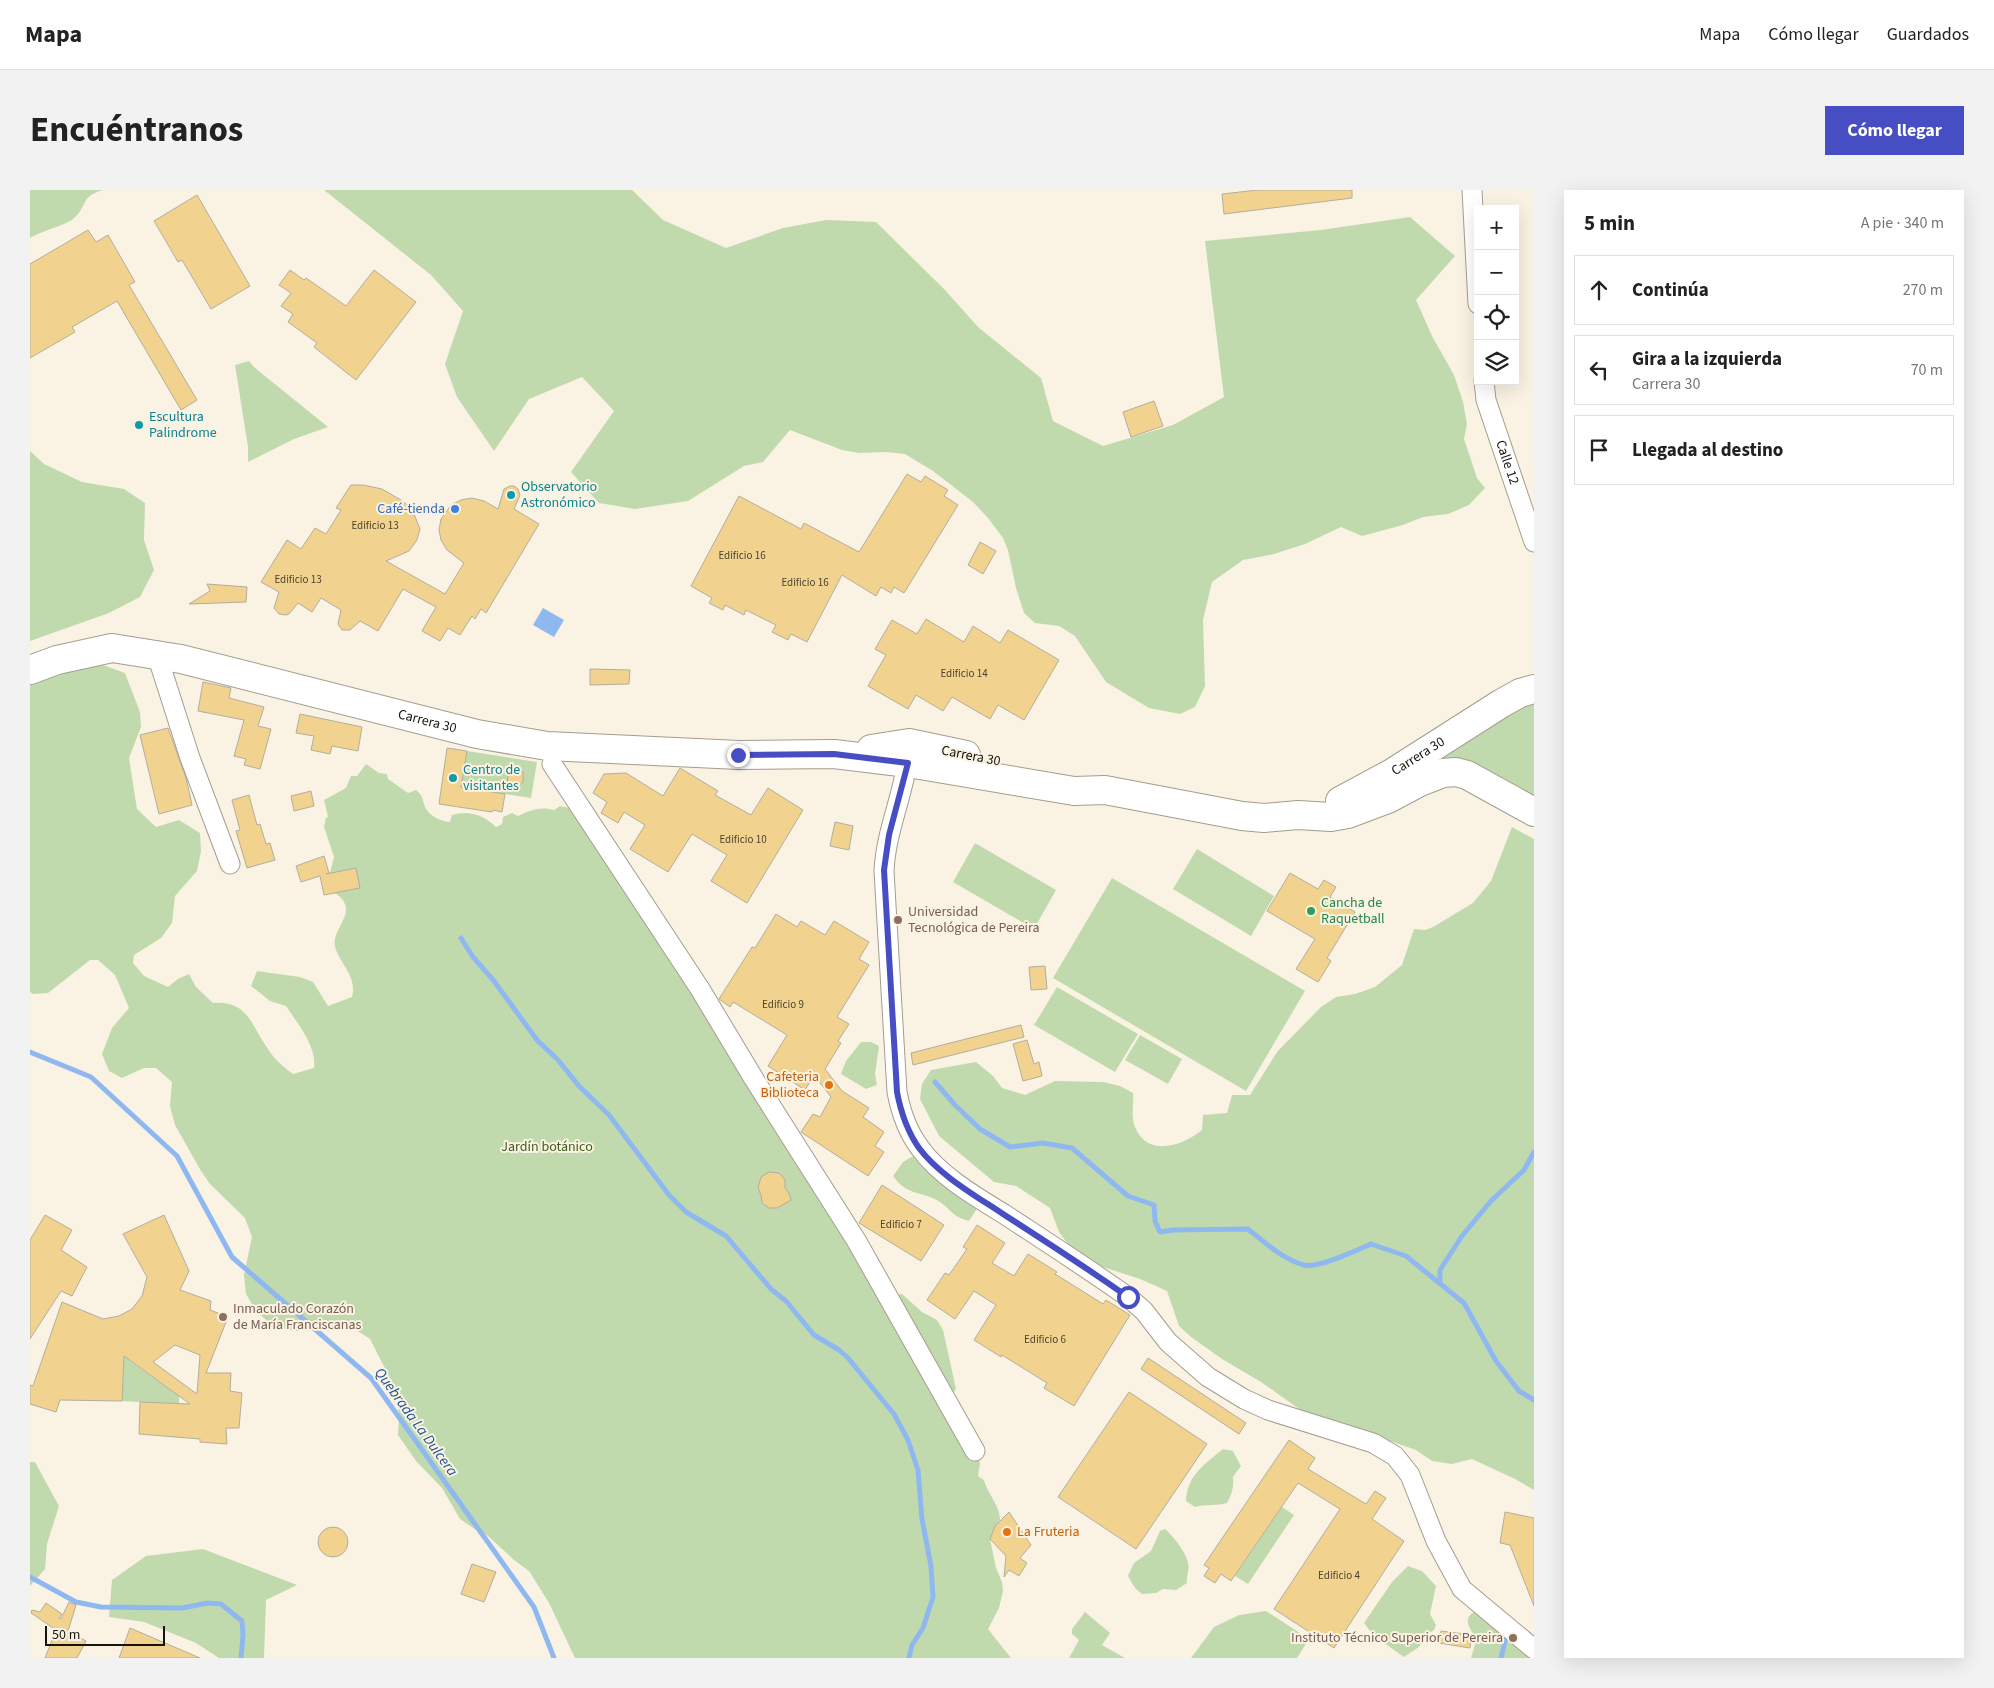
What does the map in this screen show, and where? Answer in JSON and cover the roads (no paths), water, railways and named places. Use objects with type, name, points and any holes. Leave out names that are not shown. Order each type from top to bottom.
[{"type":"street","points":[[1472,190],[1478,295]]},
{"type":"street","name":"Calle 12","points":[[1484,385],[1486,400],[1534,542]]},
{"type":"street","name":"Carrera 30","points":[[30,670],[57,660],[112,648],[157,655],[216,668],[477,734],[548,746],[738,755],[908,753],[1074,791],[1105,790],[1242,816],[1281,818],[1298,816],[1331,817],[1348,814],[1388,799],[1420,782],[1443,773],[1456,772],[1467,775],[1534,812]]},
{"type":"street","points":[[157,655],[190,758],[230,864]]},
{"type":"street","name":"Carrera 30","points":[[1298,816],[1350,797],[1365,789],[1529,688]]},
{"type":"street","points":[[908,753],[889,835],[884,870],[897,1092],[901,1112],[909,1131],[920,1149],[936,1166],[979,1198],[1128,1297],[1144,1311],[1168,1342],[1208,1377],[1244,1399],[1268,1410],[1373,1443],[1395,1456],[1410,1476],[1436,1541],[1462,1589],[1534,1649]]},
{"type":"street","points":[[552,764],[700,989],[754,1079],[856,1240],[975,1451]]},
{"type":"water","points":[[543,608],[564,620],[554,637],[533,625]]},
{"type":"waterway","points":[[461,938],[473,957],[494,981],[537,1040],[558,1060],[579,1086],[609,1115],[669,1195],[686,1212],[726,1236],[771,1289],[786,1301],[814,1335],[839,1350],[848,1358],[894,1414],[908,1440],[918,1470],[922,1519],[931,1566],[933,1597],[923,1628],[912,1645],[909,1658]]},
{"type":"waterway","name":"Quebrada La Dulcera","points":[[30,1052],[91,1077],[177,1156],[232,1257],[371,1378],[534,1607],[554,1658]]},
{"type":"waterway","name":"Quebrada La Dulcera","points":[[935,1082],[980,1129],[1010,1147],[1043,1143],[1072,1148],[1128,1196],[1154,1205],[1155,1221],[1160,1232],[1173,1230],[1248,1229],[1282,1255],[1304,1265],[1328,1262],[1371,1244],[1406,1256],[1464,1303],[1496,1361],[1519,1391],[1534,1400]]},
{"type":"waterway","points":[[1440,1283],[1440,1270],[1462,1236],[1491,1201],[1524,1170],[1534,1152]]},
{"type":"waterway","points":[[30,1577],[76,1602],[101,1607],[182,1608],[208,1603],[221,1604],[242,1621],[241,1658]]},
{"type":"waterway","points":[[1501,1658],[1507,1633]]},
{"type":"place","name":"Escultura Palindrome","points":[[139,425]]},
{"type":"place","name":"Observatorio Astronómico","points":[[511,495]]},
{"type":"place","name":"Café-tienda","points":[[455,509]]},
{"type":"place","name":"Centro de visitantes","points":[[453,778]]},
{"type":"place","name":"Cancha de Raquetball","points":[[1311,911]]},
{"type":"place","name":"Universidad Tecnológica de Pereira","points":[[898,920]]},
{"type":"place","name":"Cafeteria Biblioteca","points":[[829,1085]]},
{"type":"place","name":"Inmaculado Corazón de María Franciscanas","points":[[223,1317]]},
{"type":"place","name":"La Fruteria","points":[[1007,1532]]},
{"type":"place","name":"Instituto Técnico Superior de Pereira","points":[[1513,1638]]},
{"type":"park label","name":"Jardín botánico","points":[[547,1147]]}]
